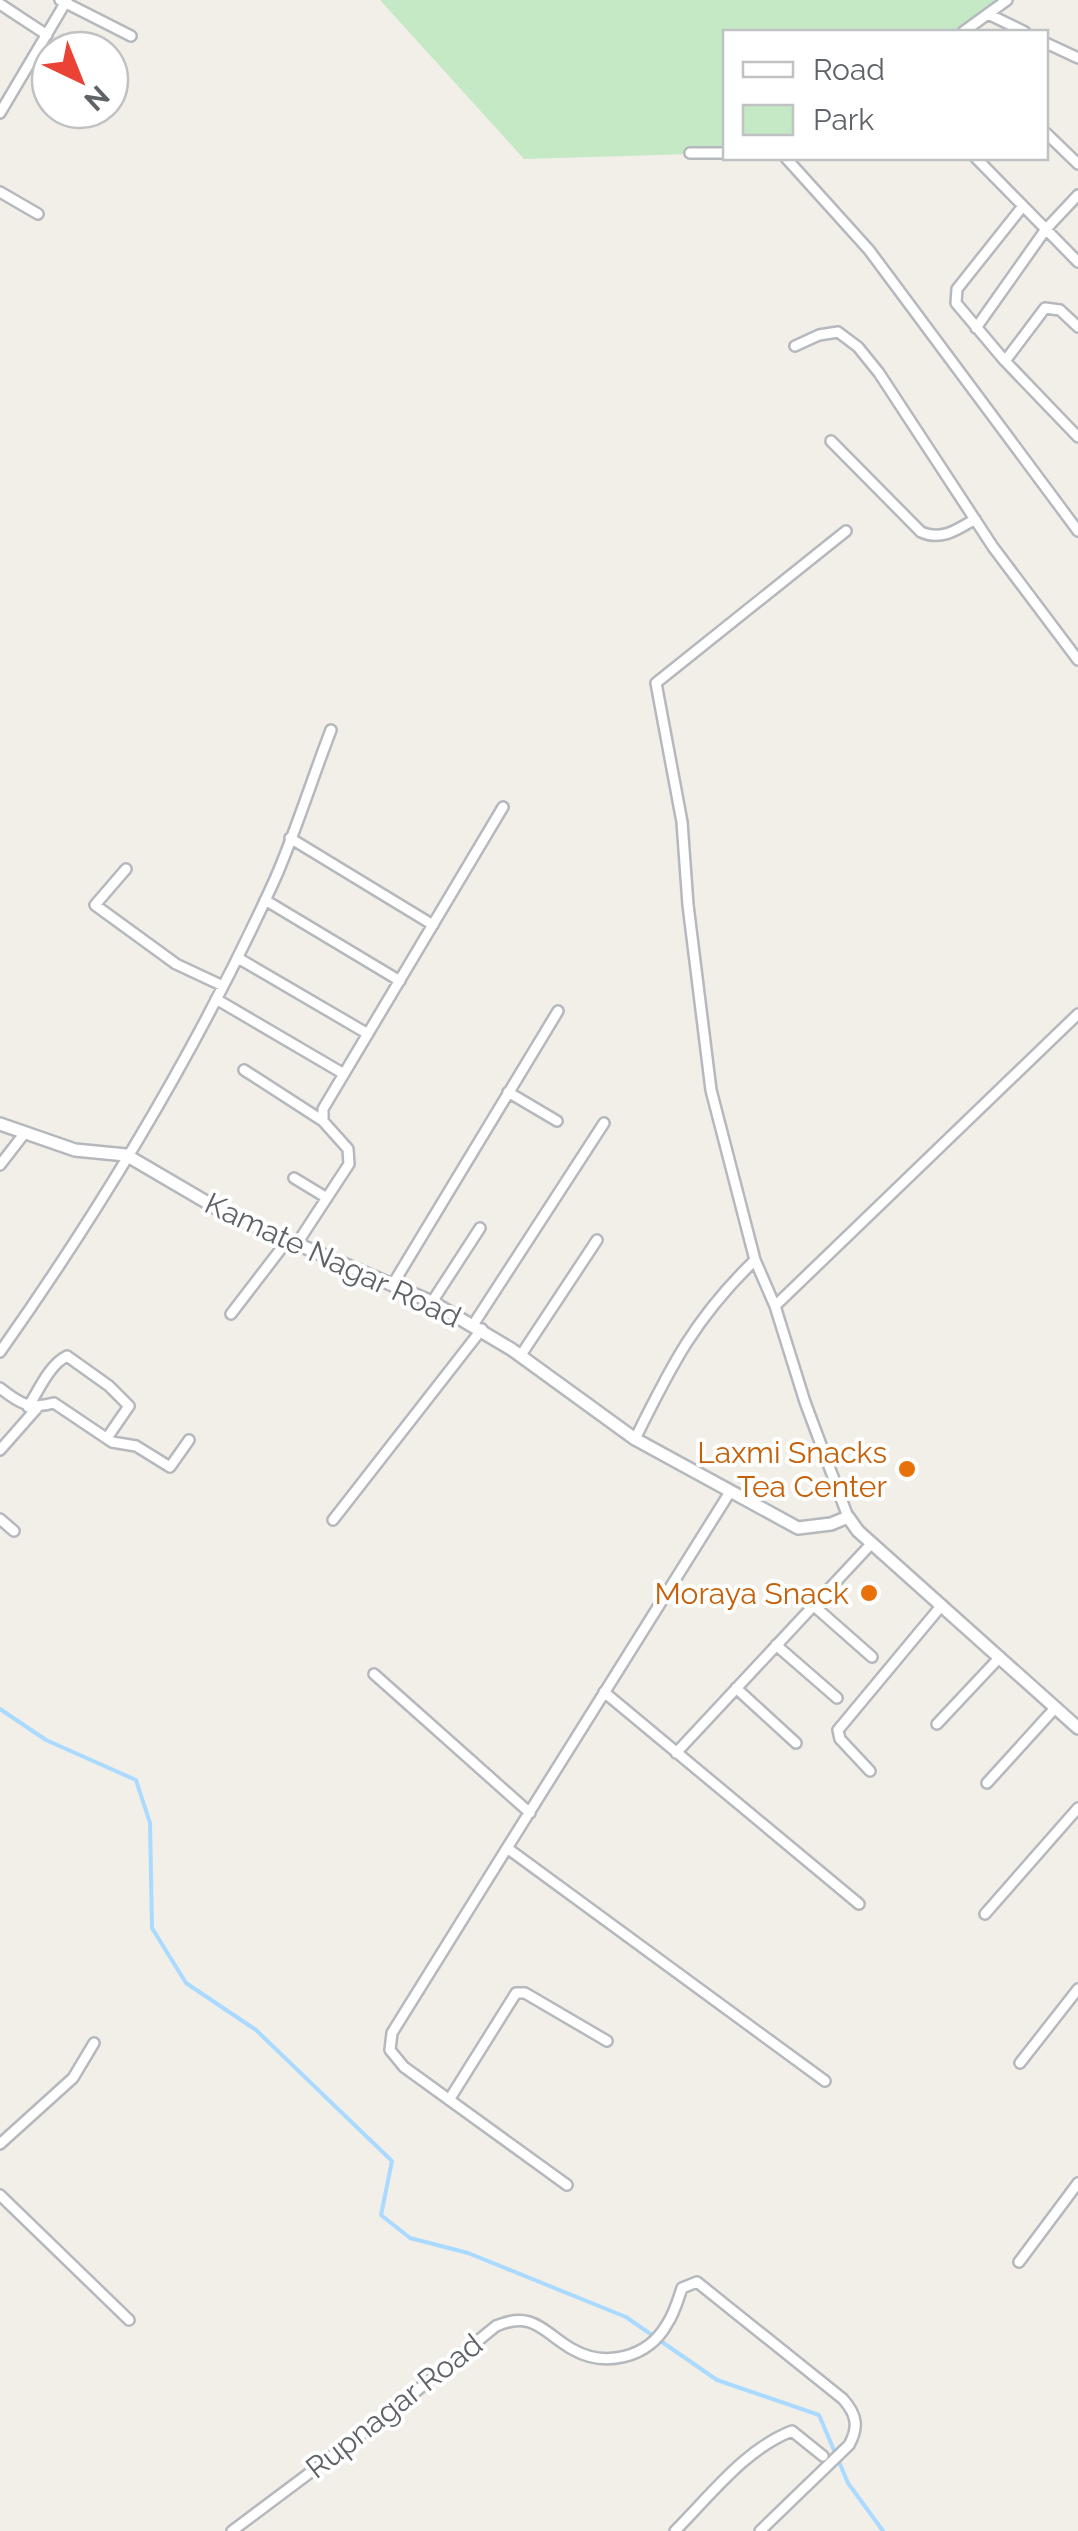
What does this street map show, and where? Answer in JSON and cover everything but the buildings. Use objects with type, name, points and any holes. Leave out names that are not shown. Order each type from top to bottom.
[{"type":"street","points":[[966,30],[1007,0]]},
{"type":"street","points":[[49,30],[64,1],[131,36]]},
{"type":"street","points":[[0,4],[41,30]]},
{"type":"street","points":[[988,14],[1021,30]]},
{"type":"street","points":[[1048,43],[1078,58]]},
{"type":"street","points":[[0,113],[30,63]]},
{"type":"street","points":[[1048,134],[1078,164]]},
{"type":"street","points":[[690,152],[723,153]]},
{"type":"street","points":[[788,160],[869,250],[1078,531]]},
{"type":"street","points":[[978,160],[1078,262]]},
{"type":"street","points":[[0,192],[38,214]]},
{"type":"street","points":[[976,328],[1046,229],[1078,195]]},
{"type":"street","points":[[1023,206],[956,289],[956,302],[1005,361],[1078,436]]},
{"type":"street","points":[[1005,361],[1045,308],[1060,310],[1078,327]]},
{"type":"street","points":[[795,346],[819,335],[838,332],[858,348],[879,373],[1044,618],[1078,660]]},
{"type":"street","points":[[831,441],[921,532],[933,538],[975,519]]},
{"type":"street","points":[[846,532],[656,683],[682,822],[711,1090],[755,1260],[775,1306],[848,1516],[1078,1728]]},
{"type":"street","points":[[0,1352],[58,1271],[238,958],[265,900],[330,730]]},
{"type":"street","points":[[324,1121],[323,1108],[503,807]]},
{"type":"street","points":[[290,838],[432,926]]},
{"type":"street","points":[[126,869],[95,905],[176,964],[223,986]]},
{"type":"street","points":[[265,900],[400,981]]},
{"type":"street","points":[[238,958],[368,1034]]},
{"type":"street","points":[[216,999],[344,1074]]},
{"type":"street","points":[[393,1284],[558,1010]]},
{"type":"street","points":[[775,1306],[1078,1014]]},
{"type":"street","points":[[231,1314],[326,1198],[349,1164],[350,1154],[324,1121],[244,1070]]},
{"type":"street","points":[[508,1092],[557,1121]]},
{"type":"street","points":[[333,1520],[477,1327],[604,1123]]},
{"type":"street","name":"Kamate Nagar Road","points":[[0,1124],[74,1150],[126,1156],[225,1213],[432,1302],[521,1355],[636,1439],[798,1528],[830,1524],[848,1516]]},
{"type":"street","points":[[0,1165],[24,1134]]},
{"type":"street","points":[[294,1178],[326,1198]]},
{"type":"street","points":[[432,1302],[480,1228]]},
{"type":"street","points":[[521,1355],[596,1240]]},
{"type":"street","points":[[636,1439],[659,1386],[701,1318],[755,1260]]},
{"type":"street","points":[[0,1450],[33,1407],[50,1372],[67,1356],[109,1386],[128,1406],[107,1438]]},
{"type":"street","points":[[0,1388],[22,1406],[54,1403],[107,1438],[136,1446],[170,1466],[189,1440]]},
{"type":"street","points":[[566,2185],[395,2058],[389,2040],[730,1492]]},
{"type":"street","points":[[0,1519],[14,1531]]},
{"type":"street","points":[[676,1752],[872,1542]]},
{"type":"street","points":[[813,1605],[872,1657]]},
{"type":"street","points":[[870,1770],[840,1739],[838,1730],[942,1605]]},
{"type":"street","points":[[776,1645],[837,1698]]},
{"type":"street","points":[[936,1724],[1000,1657]]},
{"type":"street","points":[[374,1674],[530,1812]]},
{"type":"street","points":[[736,1688],[796,1743]]},
{"type":"street","points":[[604,1692],[859,1904]]},
{"type":"street","points":[[987,1783],[1056,1707]]},
{"type":"street","points":[[984,1914],[1078,1808]]},
{"type":"street","points":[[507,1848],[825,2081]]},
{"type":"street","points":[[1020,2063],[1078,1989]]},
{"type":"street","points":[[448,2100],[516,1993],[526,1993],[607,2041]]},
{"type":"street","points":[[0,2144],[73,2078],[94,2043]]},
{"type":"street","points":[[1019,2262],[1078,2183]]},
{"type":"street","points":[[0,2195],[129,2320]]},
{"type":"street","name":"Rupnagar Road","points":[[232,2531],[388,2415],[496,2326],[524,2320],[537,2324],[573,2350],[595,2358],[620,2358],[658,2337],[682,2288],[697,2282],[853,2410],[855,2434],[842,2452],[827,2459],[760,2531]]},
{"type":"street","points":[[675,2531],[773,2438],[792,2431],[827,2459]]},
{"type":"green space","points":[[380,0],[998,0],[958,30],[723,30],[723,153],[524,159]]},
{"type":"waterway","points":[[0,1709],[46,1740],[136,1780],[150,1823],[152,1928],[186,1983],[256,2030],[392,2161],[381,2215],[410,2238],[468,2253],[626,2317],[717,2380],[819,2415],[848,2483],[883,2531]]},
{"type":"place","name":"Laxmi Snacks Tea Center","points":[[907,1469]]},
{"type":"place","name":"Moraya Snack","points":[[869,1593]]}]
